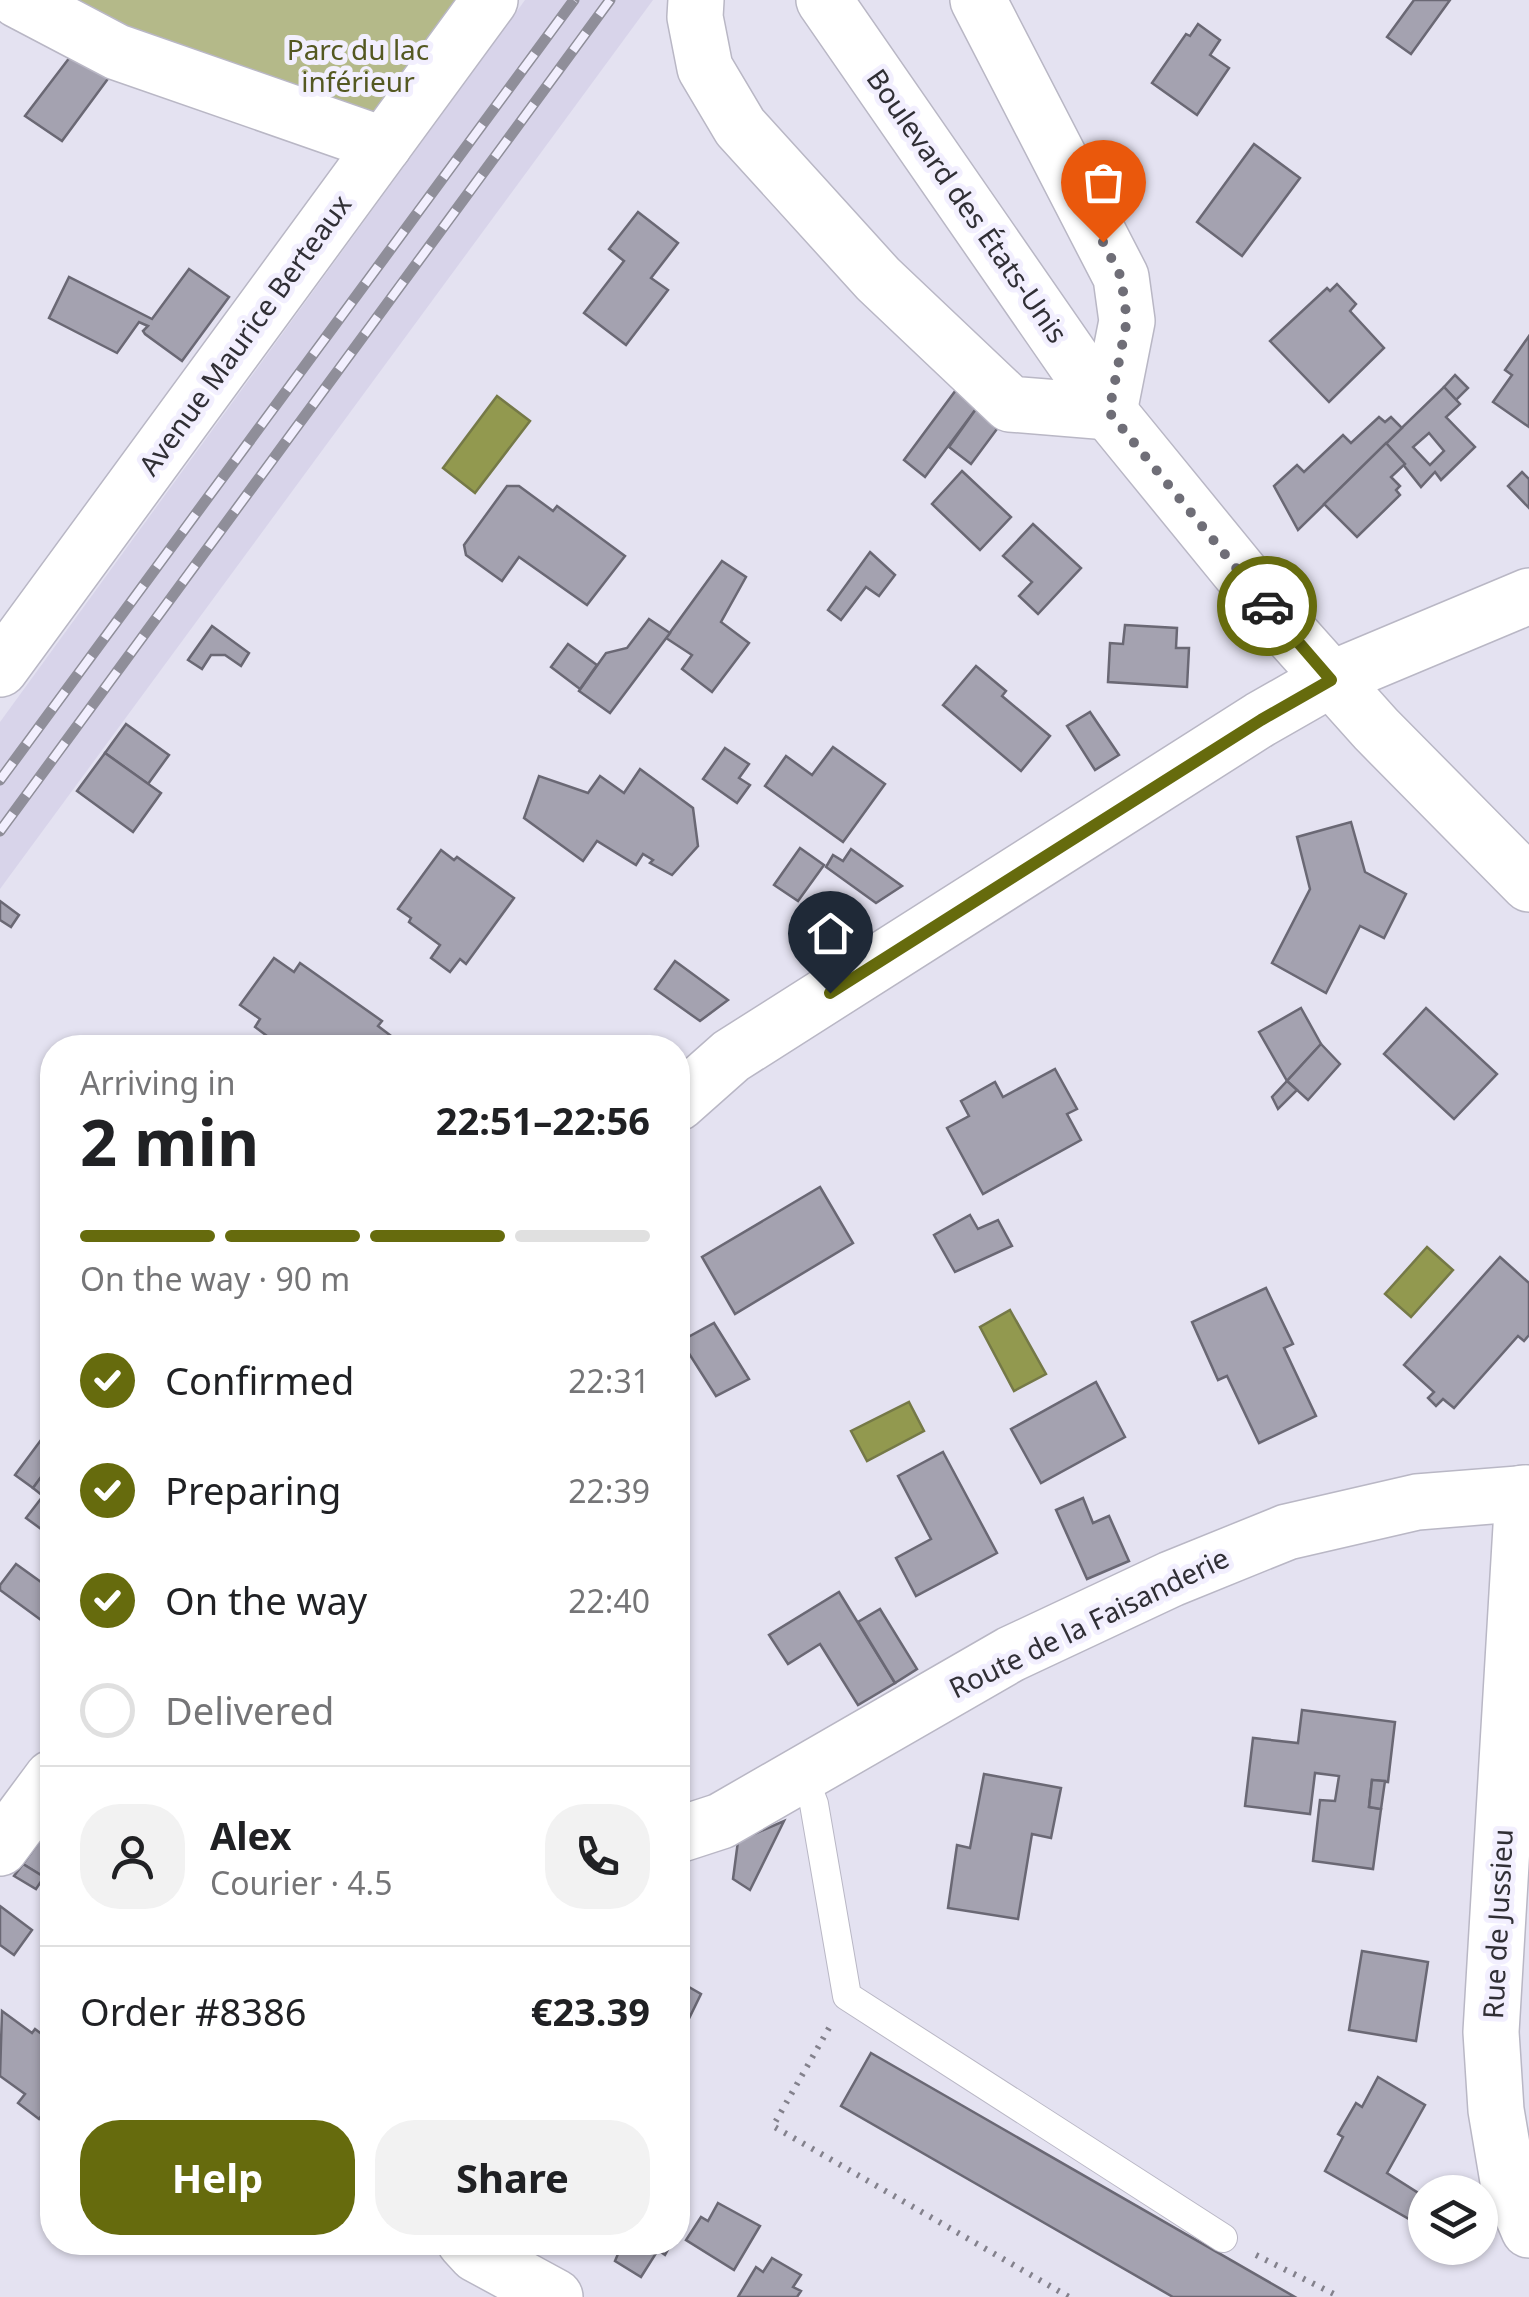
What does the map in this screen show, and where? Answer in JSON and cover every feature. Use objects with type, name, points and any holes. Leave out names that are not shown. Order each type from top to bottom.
[{"type":"street","points":[[18,0],[117,52],[384,145]]},
{"type":"street","name":"Avenue Maurice Berteaux","points":[[0,669],[490,0]]},
{"type":"street","points":[[696,0],[695,17],[706,68],[740,126],[878,278],[1010,404],[1109,412],[1127,320],[1121,277],[978,0]]},
{"type":"street","name":"Boulevard des États-Unis","points":[[824,0],[1109,412],[1282,626],[1529,884]]},
{"type":"street","points":[[690,1091],[730,1056],[1261,720],[1331,680],[1529,596]]},
{"type":"street","name":"Route de la Faisanderie","points":[[690,1831],[721,1821],[1011,1654],[1172,1578],[1288,1532],[1416,1502],[1526,1493]]},
{"type":"street","name":"Rue de Jussieu","points":[[1526,1493],[1492,2032],[1496,2110],[1508,2181],[1529,2230]]},
{"type":"street","points":[[0,1848],[40,1794]]},
{"type":"street","points":[[478,2255],[554,2297]]},
{"type":"lane","points":[[802,1773],[814,1804],[846,1996],[1224,2238]]},
{"type":"path","points":[[846,1996],[773,2126],[1069,2297]]},
{"type":"path","points":[[1224,2238],[1340,2297]]},
{"type":"shaded area","points":[[525,0],[653,0],[0,889],[0,722]]},
{"type":"shaded area","points":[[497,396],[530,421],[475,493],[443,468]]},
{"type":"shaded area","points":[[1427,1247],[1453,1270],[1411,1317],[1385,1294]]},
{"type":"shaded area","points":[[1010,1310],[1046,1374],[1014,1391],[980,1327]]},
{"type":"shaded area","points":[[909,1402],[924,1431],[867,1461],[851,1431]]},
{"type":"green space","name":"Parc du lac inférieur","points":[[18,0],[490,0],[384,145]]},
{"type":"building","points":[[1414,0],[1450,0],[1411,54],[1387,37]]},
{"type":"building","points":[[1198,24],[1220,40],[1210,55],[1229,68],[1197,115],[1152,83],[1186,34],[1190,36]]},
{"type":"building","points":[[70,57],[110,76],[62,141],[25,116]]},
{"type":"building","points":[[1254,144],[1300,178],[1242,256],[1197,222]]},
{"type":"building","points":[[638,212],[678,243],[651,278],[668,290],[626,345],[584,313],[624,261],[609,249]]},
{"type":"building","points":[[189,269],[229,297],[182,361],[145,334],[148,326],[139,322],[117,353],[49,318],[69,277],[152,319]]},
{"type":"building","points":[[1337,284],[1356,304],[1350,311],[1384,348],[1329,402],[1270,341],[1327,288],[1330,291]]},
{"type":"building","points":[[1529,336],[1529,427],[1493,402],[1512,375],[1505,370]]},
{"type":"building","points":[[1455,375],[1468,388],[1456,400],[1444,387]]},
{"type":"building","points":[[1444,387],[1460,404],[1446,417],[1475,447],[1441,480],[1435,472],[1421,487],[1386,443]],"holes":[[[1429,433],[1444,451],[1430,465],[1413,447]]]},
{"type":"building","points":[[956,390],[976,409],[925,477],[904,460]]},
{"type":"building","points":[[976,409],[997,429],[971,464],[949,447]]},
{"type":"building","points":[[1379,417],[1385,422],[1391,417],[1402,428],[1298,530],[1274,486],[1297,465],[1304,472],[1343,435],[1351,443]]},
{"type":"building","points":[[1386,443],[1405,464],[1391,477],[1400,486],[1396,490],[1400,495],[1357,537],[1324,504]]},
{"type":"building","points":[[962,471],[1011,517],[980,550],[932,504]]},
{"type":"building","points":[[1522,472],[1529,479],[1529,508],[1508,486]]},
{"type":"building","points":[[507,486],[519,486],[553,511],[557,506],[625,556],[587,605],[519,557],[502,581],[466,555],[464,545]]},
{"type":"building","points":[[1033,524],[1081,568],[1038,614],[1019,596],[1032,582],[1003,556]]},
{"type":"building","points":[[870,552],[895,575],[879,596],[866,587],[841,620],[828,610]]},
{"type":"building","points":[[722,561],[746,577],[721,622],[749,643],[712,692],[682,669],[692,655],[666,638]]},
{"type":"building","points":[[649,619],[670,633],[610,713],[579,691],[606,653],[627,648]]},
{"type":"building","points":[[1125,625],[1177,628],[1176,648],[1189,648],[1187,687],[1108,682],[1110,643],[1123,644]]},
{"type":"building","points":[[212,626],[249,653],[241,666],[225,655],[211,655],[202,669],[188,660]]},
{"type":"building","points":[[568,644],[597,665],[580,689],[551,667]]},
{"type":"building","points":[[976,666],[1006,691],[1002,696],[1050,736],[1021,771],[943,705]]},
{"type":"building","points":[[1090,712],[1119,755],[1095,770],[1067,726]]},
{"type":"building","points":[[126,724],[169,755],[148,784],[105,753]]},
{"type":"building","points":[[833,747],[885,784],[843,842],[765,786],[786,756],[812,775]]},
{"type":"building","points":[[725,748],[749,764],[739,778],[750,785],[737,803],[703,779]]},
{"type":"building","points":[[105,753],[161,793],[133,832],[77,791]]},
{"type":"building","points":[[640,769],[693,808],[698,846],[672,875],[650,863],[653,860],[643,854],[636,865],[597,841],[583,861],[524,818],[539,776],[588,793],[600,776],[624,793]]},
{"type":"building","points":[[1351,822],[1365,872],[1406,894],[1384,938],[1360,926],[1326,993],[1272,963],[1310,889],[1297,837]]},
{"type":"building","points":[[800,848],[824,865],[798,901],[774,885]]},
{"type":"building","points":[[851,849],[902,886],[876,903],[826,867],[833,855],[843,861]]},
{"type":"building","points":[[441,850],[514,898],[466,964],[460,959],[450,972],[431,958],[440,945],[398,909]]},
{"type":"building","points":[[0,901],[19,915],[11,927],[0,920]]},
{"type":"building","points":[[274,958],[294,972],[300,963],[382,1021],[378,1026],[390,1035],[266,1035],[255,1027],[260,1019],[240,1005]]},
{"type":"building","points":[[675,961],[728,1000],[700,1021],[655,989]]},
{"type":"building","points":[[1301,1008],[1321,1044],[1287,1081],[1259,1032]]},
{"type":"building","points":[[1426,1008],[1497,1074],[1454,1119],[1384,1054]]},
{"type":"building","points":[[1321,1044],[1340,1064],[1308,1100],[1287,1081]]},
{"type":"building","points":[[1055,1069],[1077,1109],[1067,1114],[1081,1140],[983,1194],[947,1128],[969,1116],[961,1101],[995,1082],[1003,1097]]},
{"type":"building","points":[[1287,1081],[1297,1090],[1278,1109],[1272,1097]]},
{"type":"building","points":[[820,1187],[853,1243],[735,1314],[702,1257]]},
{"type":"building","points":[[970,1215],[978,1229],[998,1220],[1012,1246],[955,1272],[934,1235]]},
{"type":"building","points":[[1500,1257],[1529,1283],[1529,1335],[1524,1341],[1518,1336],[1454,1408],[1443,1399],[1436,1406],[1428,1398],[1434,1392],[1404,1365]]},
{"type":"building","points":[[1266,1288],[1293,1344],[1284,1348],[1316,1416],[1259,1443],[1227,1376],[1218,1380],[1192,1322]]},
{"type":"building","points":[[714,1323],[749,1379],[716,1396],[690,1355],[690,1336]]},
{"type":"building","points":[[1096,1382],[1125,1437],[1041,1483],[1011,1429]]},
{"type":"building","points":[[40,1441],[40,1478],[33,1488],[15,1475]]},
{"type":"building","points":[[943,1452],[997,1553],[916,1596],[896,1558],[931,1539],[898,1476]]},
{"type":"building","points":[[1083,1498],[1093,1523],[1109,1516],[1129,1561],[1087,1579],[1056,1510]]},
{"type":"building","points":[[40,1500],[40,1528],[26,1518]]},
{"type":"building","points":[[16,1564],[40,1581],[40,1619],[0,1590]]},
{"type":"building","points":[[839,1592],[895,1683],[858,1705],[820,1644],[788,1664],[769,1635]]},
{"type":"building","points":[[880,1609],[917,1669],[895,1683],[858,1622]]},
{"type":"building","points":[[1302,1710],[1395,1722],[1388,1782],[1372,1780],[1369,1807],[1381,1809],[1373,1869],[1313,1861],[1320,1800],[1335,1801],[1339,1776],[1315,1773],[1310,1814],[1245,1806],[1253,1738],[1298,1743]]},
{"type":"building","points":[[984,1774],[1061,1788],[1051,1838],[1032,1834],[1018,1919],[948,1908],[957,1845],[970,1848]]},
{"type":"building","points":[[1372,1780],[1385,1781],[1381,1809],[1369,1807]]},
{"type":"building","points":[[784,1821],[750,1890],[733,1879],[738,1841]]},
{"type":"building","points":[[40,1840],[40,1875],[23,1864]]},
{"type":"building","points":[[23,1864],[40,1875],[40,1883],[36,1889],[14,1876]]},
{"type":"building","points":[[0,1906],[32,1930],[14,1955],[0,1945]]},
{"type":"building","points":[[1362,1951],[1428,1962],[1416,2041],[1349,2030]]},
{"type":"building","points":[[690,1988],[701,1994],[690,2016]]},
{"type":"building","points":[[2,2011],[32,2033],[35,2029],[40,2033],[39,2119],[18,2103],[25,2094],[0,2076]]},
{"type":"building","points":[[871,2053],[1295,2297],[1173,2297],[841,2106]]},
{"type":"building","points":[[1378,2077],[1425,2105],[1387,2173],[1408,2186],[1408,2218],[1325,2171],[1343,2137],[1338,2134],[1356,2103],[1362,2107]]},
{"type":"building","points":[[718,2203],[760,2226],[734,2270],[690,2242],[690,2234],[701,2217],[708,2221]]},
{"type":"building","points":[[618,2255],[655,2255],[641,2277],[615,2261]]},
{"type":"building","points":[[772,2258],[801,2275],[793,2287],[801,2291],[797,2297],[738,2297],[756,2267],[763,2272]]},
{"type":"railway","points":[[0,780],[574,0]]},
{"type":"railway","points":[[0,831],[610,0]]},
{"type":"way so far","points":[[1103,242],[1121,277],[1127,320],[1109,412],[1267,606]]},
{"type":"route","points":[[830,993],[1261,720],[1331,680],[1267,606]]}]
